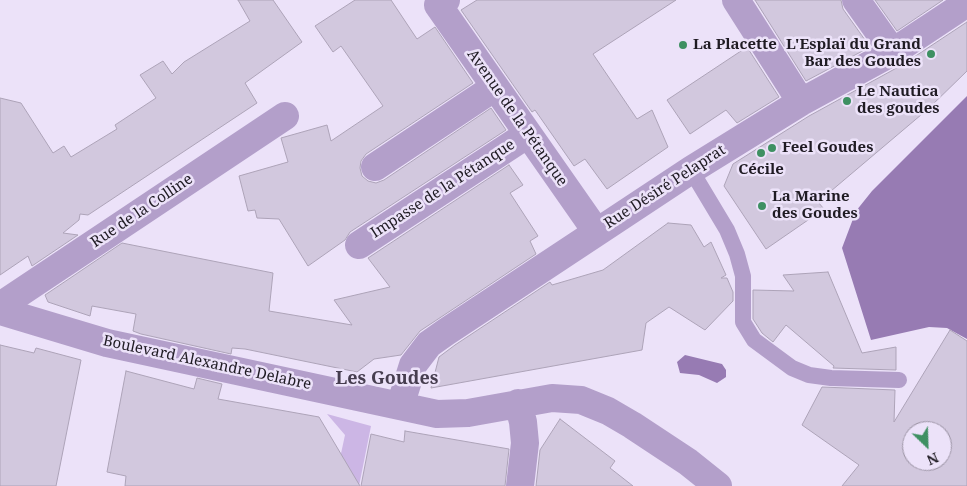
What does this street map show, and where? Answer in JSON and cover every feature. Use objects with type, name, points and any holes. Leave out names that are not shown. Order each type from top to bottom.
[{"type":"street","points":[[736,0],[801,102]]},
{"type":"street","points":[[856,0],[893,52]]},
{"type":"street","name":"Avenue de la Pétanque","points":[[442,2],[496,87],[596,231]]},
{"type":"street","name":"Rue Désiré Pelaprat","points":[[400,406],[413,365],[429,344],[596,231],[691,170],[801,102],[893,52],[964,3]]},
{"type":"street","points":[[374,167],[496,87]]},
{"type":"street","name":"Rue de la Colline","points":[[0,306],[285,116]]},
{"type":"street","name":"Impasse de la Pétanque","points":[[359,245],[528,134]]},
{"type":"street","name":"Boulevard Alexandre Delabre","points":[[0,311],[108,343],[450,415],[552,398],[571,398],[587,402],[632,425],[688,462],[718,486]]},
{"type":"street","points":[[518,403],[525,443],[520,486]]},
{"type":"lane","points":[[691,170],[727,230],[737,254],[743,276],[743,322],[754,340],[792,368],[809,375],[831,378],[898,380]]},
{"type":"shaded area","points":[[967,96],[967,339],[947,328],[929,327],[871,340],[842,248],[856,211],[872,191]]},
{"type":"shaded area","points":[[685,355],[722,364],[726,370],[726,377],[717,383],[699,375],[680,373],[677,362]]},
{"type":"shaded area","points":[[327,414],[371,426],[359,486],[334,486],[345,435]]},
{"type":"building","points":[[238,0],[273,0],[302,42],[245,83],[257,103],[88,215],[80,214],[79,220],[63,233],[78,235],[32,266],[28,256],[0,275],[0,98],[21,103],[53,153],[64,146],[71,157],[117,129],[115,125],[156,98],[140,75],[163,61],[172,74],[184,62],[250,21]]},
{"type":"building","points":[[355,0],[391,0],[417,39],[435,27],[473,83],[366,154],[361,161],[362,176],[368,181],[376,183],[384,180],[491,108],[506,130],[350,232],[345,240],[308,266],[279,219],[257,218],[255,210],[248,211],[239,176],[288,162],[281,138],[327,125],[331,141],[383,106],[341,46],[333,52],[315,26]]},
{"type":"building","points":[[477,0],[676,0],[593,54],[637,119],[652,110],[668,147],[607,189],[585,159],[574,166],[535,110],[532,112],[461,10]]},
{"type":"building","points":[[755,0],[841,0],[843,9],[870,47],[806,81]]},
{"type":"building","points":[[875,0],[943,0],[897,31]]},
{"type":"building","points":[[967,22],[967,71],[928,109],[818,202],[824,209],[766,249],[724,186],[733,164],[809,116],[902,65]]},
{"type":"building","points":[[747,47],[779,97],[737,123],[726,110],[690,134],[667,100]]},
{"type":"building","points":[[509,165],[523,185],[510,193],[538,236],[530,241],[536,254],[420,331],[401,355],[374,359],[357,372],[245,349],[232,348],[231,354],[141,334],[133,331],[136,314],[92,306],[90,316],[48,302],[45,295],[122,243],[273,273],[269,311],[352,325],[334,300],[390,287],[368,258]]},
{"type":"building","points":[[668,223],[691,225],[704,247],[711,242],[726,275],[721,278],[727,278],[733,292],[733,301],[705,330],[669,307],[646,323],[642,350],[431,388],[439,357],[455,345],[550,282],[552,285],[603,270]]},
{"type":"building","points":[[828,272],[862,353],[896,347],[896,370],[833,368],[834,366],[786,325],[773,342],[762,333],[753,319],[753,290],[794,291],[783,275]]},
{"type":"building","points":[[950,330],[967,341],[967,486],[842,486],[859,465],[802,425],[822,387],[895,390],[894,422]]},
{"type":"building","points":[[0,345],[34,353],[36,348],[81,360],[56,486],[0,486]]},
{"type":"building","points":[[126,371],[194,389],[197,378],[222,384],[218,399],[319,417],[360,486],[125,486],[126,476],[107,472]]},
{"type":"building","points":[[560,419],[615,461],[610,468],[633,486],[536,486],[540,450]]},
{"type":"building","points":[[405,431],[509,449],[505,486],[361,486],[371,434],[404,442]]},
{"type":"place","name":"La Placette","points":[[683,45]]},
{"type":"place","name":"L'Esplaï du Grand Bar des Goudes","points":[[931,54]]},
{"type":"place","name":"Le Nautica des goudes","points":[[847,101]]},
{"type":"place","name":"Feel Goudes","points":[[772,148]]},
{"type":"place","name":"Cécile","points":[[761,153]]},
{"type":"place","name":"La Marine des Goudes","points":[[762,206]]},
{"type":"district","name":"Les Goudes","points":[[387,379]]}]
